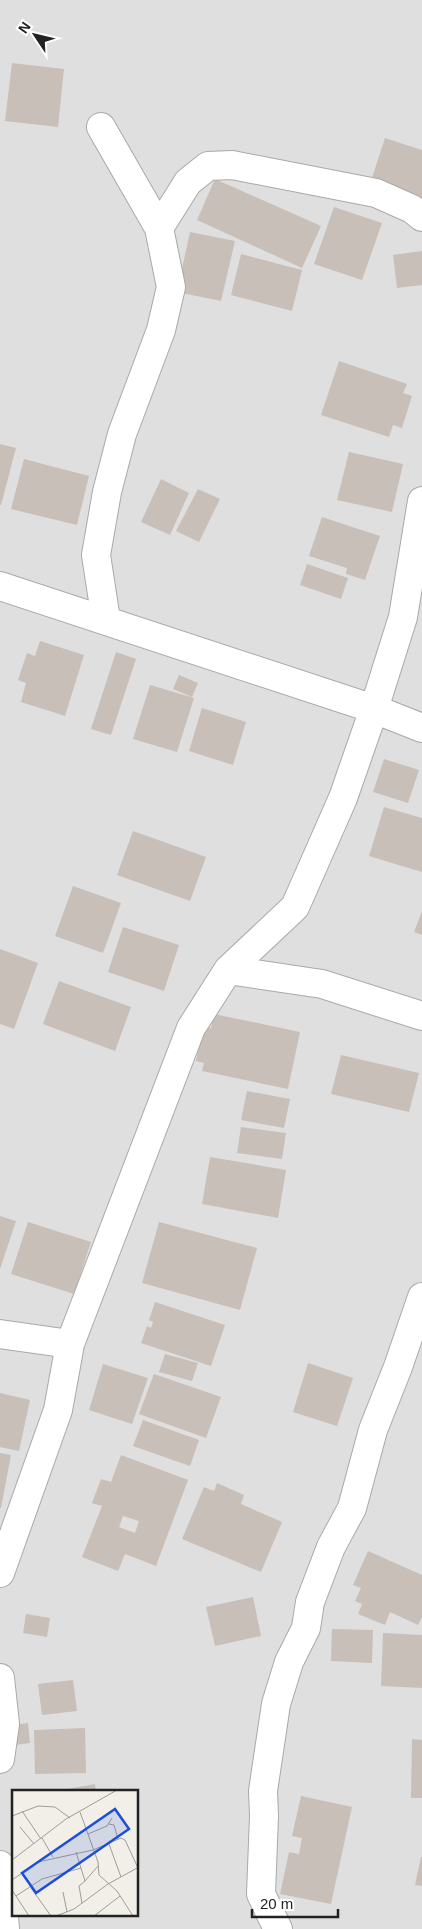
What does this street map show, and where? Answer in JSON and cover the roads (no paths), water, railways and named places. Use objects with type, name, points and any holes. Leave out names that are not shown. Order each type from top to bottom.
[{"type":"street","points":[[101,127],[158,228],[171,287],[161,330],[122,434],[107,492],[96,555],[106,620]]},
{"type":"street","points":[[158,228],[188,182],[208,166],[232,165],[376,193],[412,209],[422,217]]},
{"type":"street","points":[[0,1573],[58,1410],[70,1344],[191,1028],[228,970],[295,907],[343,798],[374,709],[412,623],[422,501]]},
{"type":"street","points":[[0,586],[374,709],[422,728]]},
{"type":"street","points":[[228,970],[322,984],[422,1016]]},
{"type":"street","points":[[278,1929],[261,1894],[263,1791],[276,1704],[290,1662],[306,1628],[310,1602],[331,1547],[352,1508],[373,1430],[398,1367],[422,1297]]},
{"type":"street","points":[[0,1334],[70,1344]]},
{"type":"street","points":[[0,1678],[5,1724],[0,1759]]},
{"type":"street","points":[[0,1866],[5,1929]]}]
